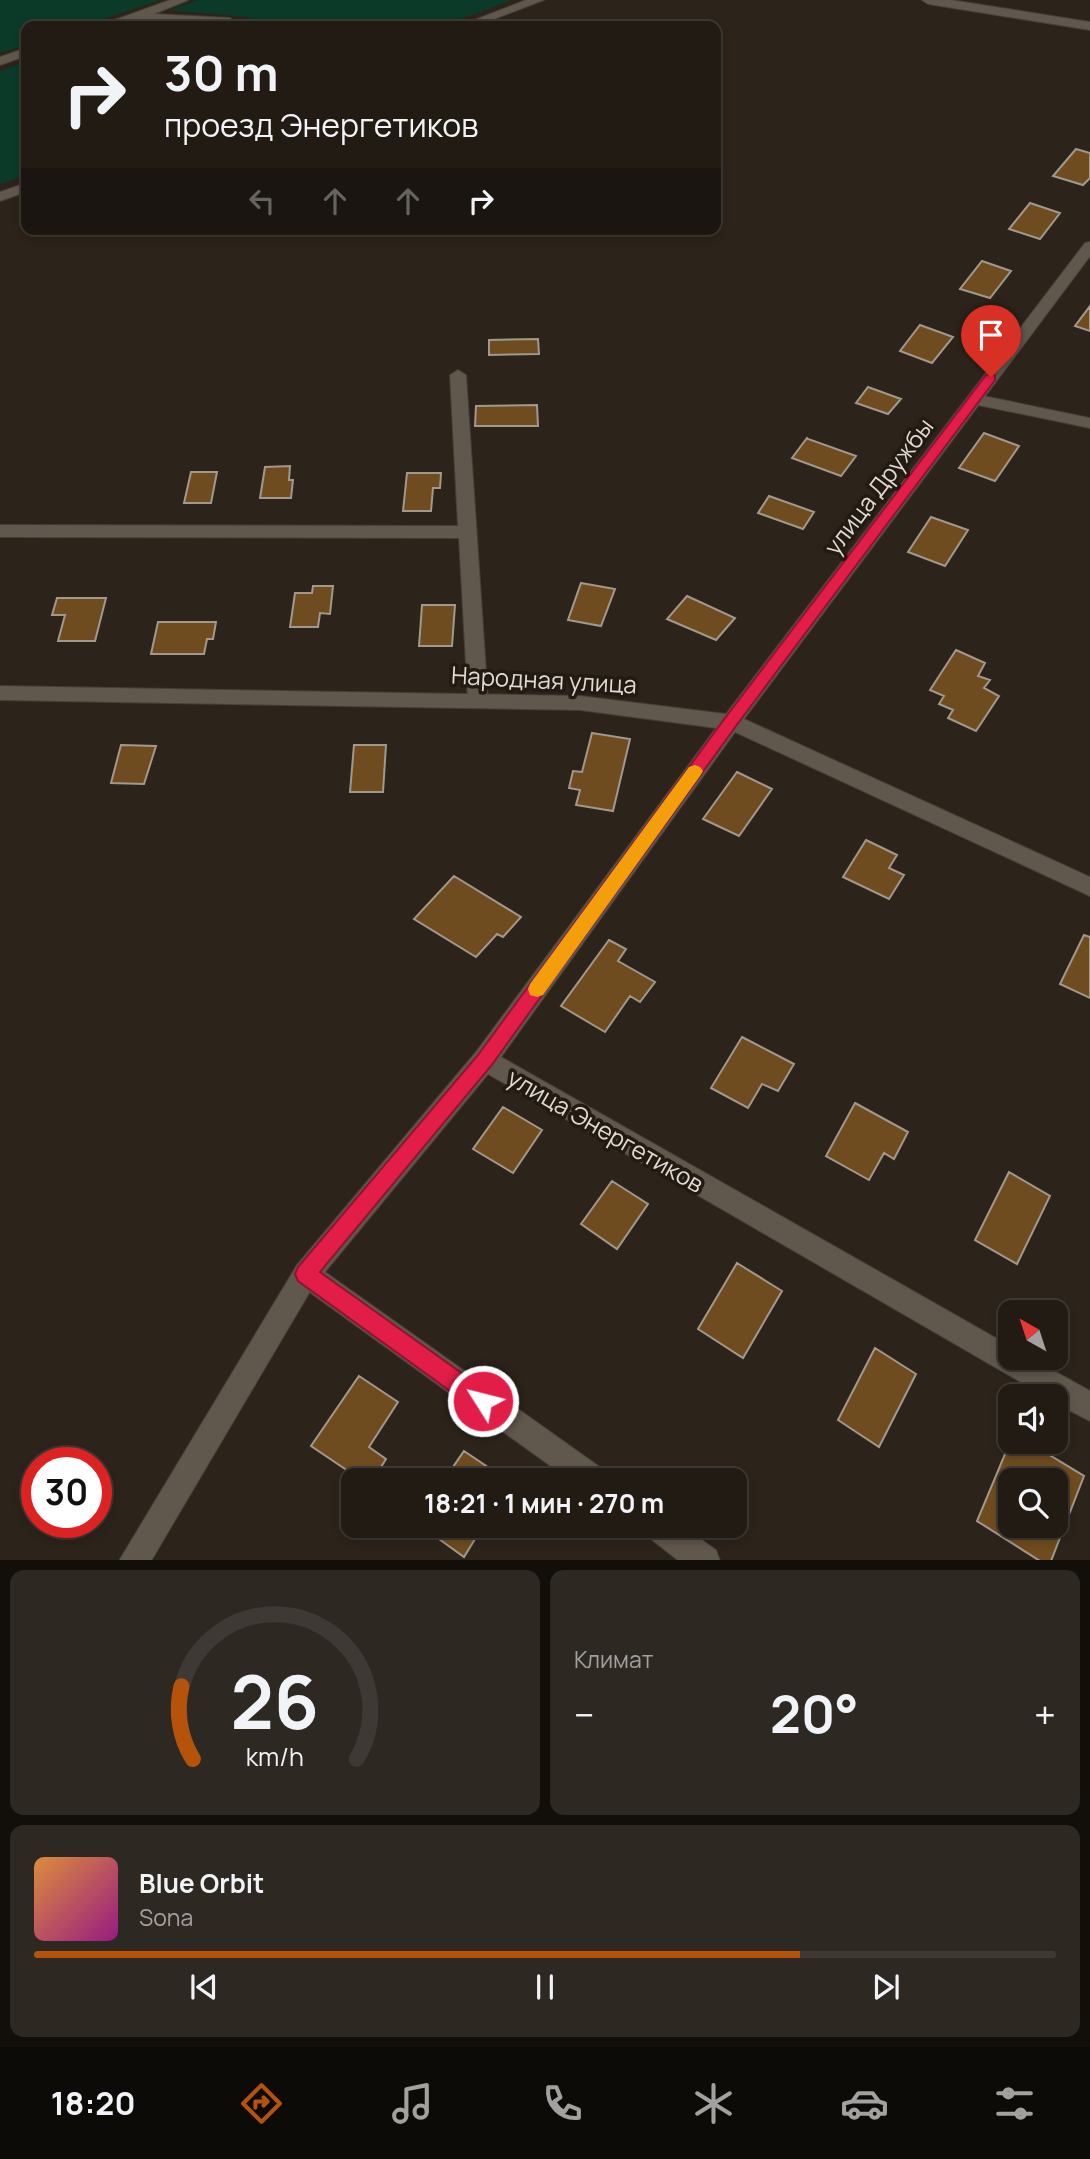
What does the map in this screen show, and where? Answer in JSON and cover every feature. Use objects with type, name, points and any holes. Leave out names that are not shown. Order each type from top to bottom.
[{"type":"street","points":[[119,21],[182,0]]},
{"type":"street","points":[[479,21],[538,0]]},
{"type":"street","points":[[928,0],[1090,26]]},
{"type":"street","points":[[134,16],[214,21]]},
{"type":"street","points":[[0,61],[21,54]]},
{"type":"street","points":[[0,197],[21,189]]},
{"type":"street","name":"улица Дружбы","points":[[731,722],[1090,246]]},
{"type":"street","points":[[458,375],[478,701]]},
{"type":"street","points":[[974,399],[1090,423]]},
{"type":"street","points":[[0,531],[467,532]]},
{"type":"street","name":"Народная улица","points":[[0,693],[580,703],[731,722],[1090,887]]},
{"type":"street","name":"улица Энергетиков","points":[[731,722],[485,1060],[1090,1406]]},
{"type":"street","points":[[135,1560],[306,1274],[485,1060]]},
{"type":"street","points":[[306,1274],[577,1468]]},
{"type":"street","points":[[674,1538],[705,1560]]},
{"type":"green space","points":[[0,0],[160,0],[97,21],[21,21],[21,47],[0,53]]},
{"type":"green space","points":[[200,0],[512,0],[455,21],[253,21],[247,17],[169,10]]},
{"type":"green space","points":[[21,64],[21,177],[0,184],[0,71]]},
{"type":"building","points":[[1076,149],[1090,153],[1090,178],[1083,185],[1053,176]]},
{"type":"building","points":[[1030,203],[1060,213],[1040,239],[1009,229]]},
{"type":"building","points":[[982,261],[1011,271],[990,298],[960,289]]},
{"type":"building","points":[[1090,306],[1090,331],[1075,326]]},
{"type":"building","points":[[920,325],[953,337],[932,363],[900,351]]},
{"type":"building","points":[[538,339],[539,354],[489,355],[489,340]]},
{"type":"building","points":[[868,387],[901,399],[888,414],[856,403]]},
{"type":"building","points":[[537,405],[538,426],[475,426],[476,406]]},
{"type":"building","points":[[984,433],[1019,446],[995,481],[959,468]]},
{"type":"building","points":[[807,438],[856,456],[841,476],[792,458]]},
{"type":"building","points":[[290,466],[289,480],[293,480],[291,498],[260,498],[265,467]]},
{"type":"building","points":[[191,472],[217,472],[211,503],[184,503]]},
{"type":"building","points":[[407,473],[441,473],[440,488],[433,488],[431,511],[403,511]]},
{"type":"building","points":[[769,496],[814,512],[803,529],[758,513]]},
{"type":"building","points":[[931,517],[968,530],[945,566],[908,552]]},
{"type":"building","points":[[581,583],[615,589],[601,626],[568,620]]},
{"type":"building","points":[[313,586],[333,586],[330,614],[320,613],[318,627],[290,627],[295,593],[312,593]]},
{"type":"building","points":[[687,596],[735,618],[716,640],[667,619]]},
{"type":"building","points":[[57,598],[106,598],[95,641],[58,641],[65,615],[52,615]]},
{"type":"building","points":[[422,605],[455,605],[452,646],[419,646]]},
{"type":"building","points":[[158,622],[216,622],[213,639],[207,639],[204,654],[151,654]]},
{"type":"building","points":[[956,650],[985,663],[978,676],[990,680],[984,688],[999,696],[976,731],[948,718],[953,710],[939,704],[944,696],[930,690]]},
{"type":"building","points":[[592,733],[630,739],[613,811],[576,805],[580,790],[569,788],[573,771],[582,772]]},
{"type":"building","points":[[121,745],[156,746],[144,784],[111,783]]},
{"type":"building","points":[[354,745],[386,745],[383,792],[350,792]]},
{"type":"building","points":[[737,772],[772,789],[739,836],[703,819]]},
{"type":"building","points":[[866,840],[897,855],[889,868],[904,875],[889,899],[843,877]]},
{"type":"building","points":[[454,876],[521,917],[503,937],[497,934],[476,957],[414,919]]},
{"type":"building","points":[[1084,935],[1090,937],[1090,998],[1060,984]]},
{"type":"building","points":[[609,940],[626,949],[618,961],[655,982],[640,1002],[630,996],[605,1032],[561,1006]]},
{"type":"building","points":[[742,1037],[794,1064],[778,1091],[762,1084],[748,1108],[711,1088]]},
{"type":"building","points":[[855,1103],[908,1132],[894,1159],[884,1153],[869,1180],[826,1156]]},
{"type":"building","points":[[503,1107],[542,1130],[513,1173],[473,1149]]},
{"type":"building","points":[[1009,1172],[1050,1196],[1017,1264],[975,1240]]},
{"type":"building","points":[[612,1181],[648,1204],[617,1249],[581,1224]]},
{"type":"building","points":[[737,1263],[782,1291],[743,1358],[698,1329]]},
{"type":"building","points":[[875,1348],[916,1374],[879,1447],[838,1420]]},
{"type":"building","points":[[359,1376],[398,1402],[369,1447],[386,1459],[380,1468],[344,1468],[311,1446]]},
{"type":"building","points":[[464,1451],[489,1468],[452,1468]]},
{"type":"building","points":[[1005,1454],[1048,1454],[1084,1476],[1068,1517],[1068,1468],[999,1468]]},
{"type":"building","points":[[998,1471],[998,1534],[977,1521]]},
{"type":"building","points":[[438,1538],[476,1538],[464,1557]]},
{"type":"building","points":[[1004,1538],[1060,1538],[1051,1560],[1038,1560]]},
{"type":"slow traffic","points":[[537,989],[695,771]]},
{"type":"route","points":[[483,1401],[306,1274],[485,1060],[731,722],[991,377]]}]
